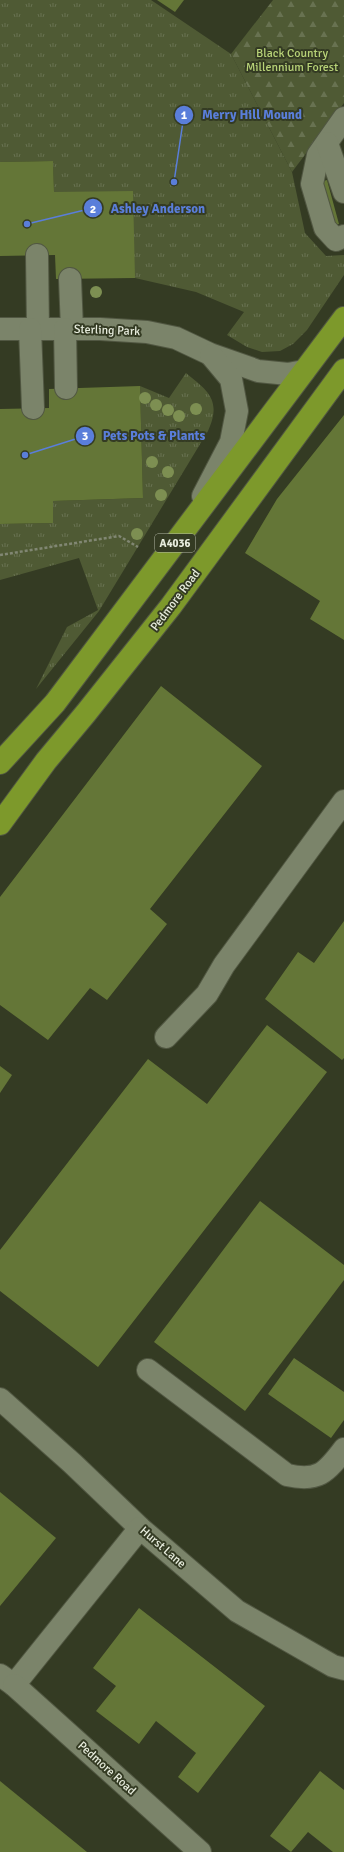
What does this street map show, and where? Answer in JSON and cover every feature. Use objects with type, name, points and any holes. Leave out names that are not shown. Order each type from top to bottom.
[{"type":"highway","name":"A4036","points":[[0,763],[54,703],[344,318]]},
{"type":"highway","name":"Pedmore Road","points":[[0,824],[46,761],[171,606],[344,370]]},
{"type":"highway","points":[[0,810],[46,761]]},
{"type":"street","points":[[344,118],[318,155],[312,184],[325,228],[336,240],[344,236]]},
{"type":"street","points":[[327,143],[344,192]]},
{"type":"street","points":[[33,408],[37,255]]},
{"type":"street","points":[[66,388],[70,279]]},
{"type":"street","name":"Sterling Park","points":[[0,329],[68,329],[147,332],[176,338],[210,354],[258,371],[288,374],[304,371]]},
{"type":"street","name":"Sterling Park","points":[[186,528],[231,442],[237,411],[232,379],[210,354]]},
{"type":"street","points":[[166,1037],[206,994],[224,965],[344,801]]},
{"type":"street","points":[[148,1370],[287,1475],[302,1479],[318,1476],[330,1466],[344,1449]]},
{"type":"street","name":"Hurst Lane","points":[[0,1399],[72,1463],[140,1528],[237,1611],[333,1666],[344,1669]]},
{"type":"street","points":[[7,1680],[140,1528]]},
{"type":"street","name":"Pedmore Road","points":[[7,1680],[200,1852]]},
{"type":"path","points":[[0,555],[119,536],[142,549]]},
{"type":"green space","points":[[0,0],[151,0],[231,54],[292,172],[305,233],[326,256],[344,255],[344,275],[307,330],[293,344],[280,351],[262,352],[247,347],[227,335],[244,312],[196,292],[135,278],[54,192],[53,161],[0,162]]},
{"type":"green space","name":"Black Country Millennium Forest","points":[[273,0],[344,0],[344,103],[292,172],[231,54]]},
{"type":"green space","points":[[186,373],[201,385],[210,397],[213,404],[214,411],[208,431],[99,611],[36,689],[67,627],[98,610],[79,558],[0,580],[0,524],[53,523],[53,501],[143,498],[140,386],[169,398]]},
{"type":"building","points":[[157,0],[184,0],[175,12]]},
{"type":"building","points":[[53,161],[54,192],[133,191],[135,278],[56,279],[55,255],[0,256],[0,162]]},
{"type":"building","points":[[327,180],[339,224],[315,231],[303,187]]},
{"type":"building","points":[[140,386],[143,498],[53,501],[53,523],[0,524],[0,409],[49,408],[49,389]]},
{"type":"building","points":[[344,415],[344,640],[310,619],[320,601],[245,553],[277,499]]},
{"type":"building","points":[[161,686],[262,766],[150,909],[167,924],[107,1000],[90,988],[48,1040],[0,1005],[0,897]]},
{"type":"building","points":[[344,921],[344,1058],[342,1060],[265,999],[298,952],[314,963]]},
{"type":"building","points":[[267,1025],[327,1072],[98,1367],[0,1291],[0,1250],[148,1059],[207,1104]]},
{"type":"building","points":[[0,1066],[12,1075],[0,1093]]},
{"type":"building","points":[[260,1201],[344,1265],[344,1280],[245,1411],[154,1342]]},
{"type":"building","points":[[294,1358],[344,1392],[344,1420],[331,1438],[268,1394]]},
{"type":"building","points":[[0,1492],[56,1538],[0,1606]]},
{"type":"building","points":[[139,1608],[265,1706],[198,1793],[178,1777],[196,1753],[156,1721],[139,1744],[96,1711],[116,1686],[93,1668]]},
{"type":"building","points":[[320,1771],[344,1790],[344,1852],[333,1852],[308,1832],[291,1852],[270,1836]]},
{"type":"building","points":[[0,1781],[87,1852],[0,1852]]},
{"type":"place","name":"Merry Hill Mound","points":[[174,182]]},
{"type":"place","name":"Ashley Anderson","points":[[27,224]]},
{"type":"place","name":"Pets Pots & Plants","points":[[25,455]]}]
